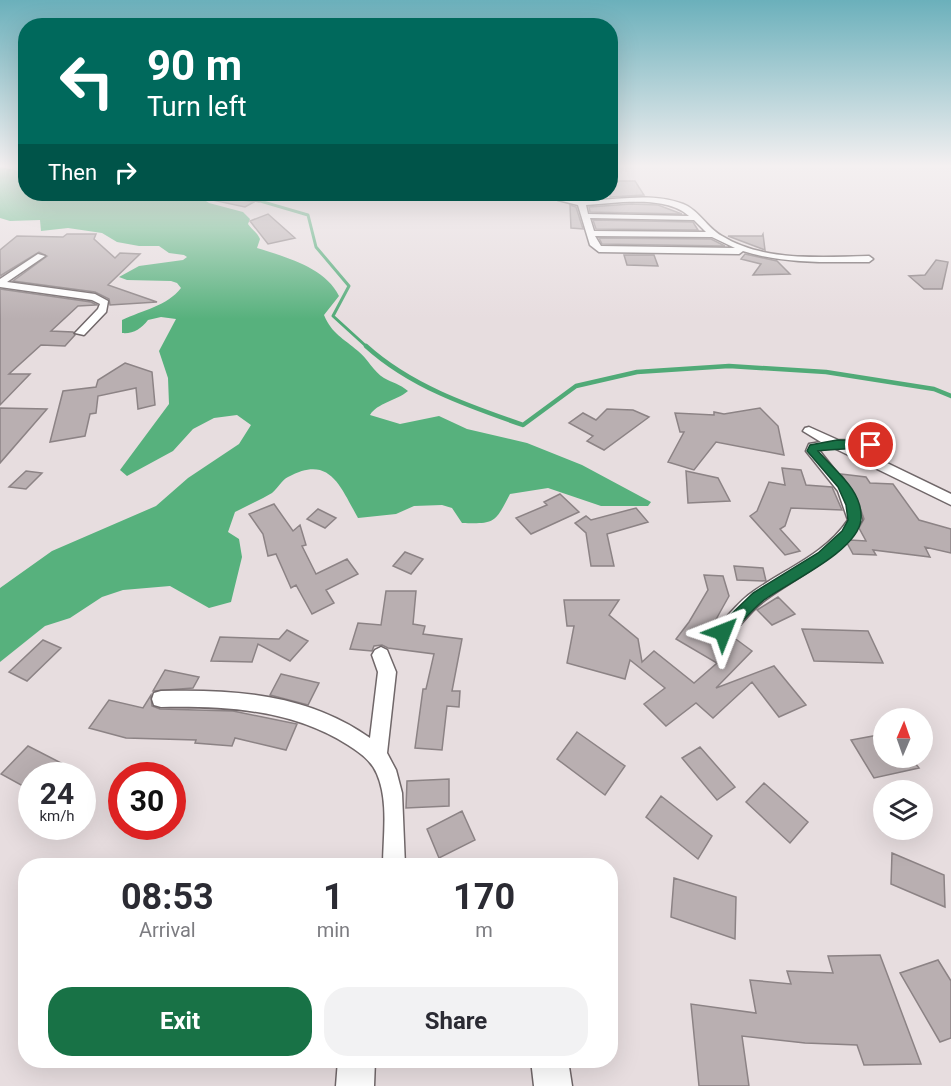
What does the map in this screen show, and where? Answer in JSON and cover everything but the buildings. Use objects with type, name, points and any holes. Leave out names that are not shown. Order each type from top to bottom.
[{"type":"street","points":[[585,218],[595,247],[602,250],[750,251],[815,260],[869,259]]},
{"type":"street","points":[[676,218],[694,218],[713,235],[750,251]]},
{"type":"street","points":[[590,233],[713,235]]},
{"type":"street","points":[[0,284],[41,256]]},
{"type":"street","points":[[0,284],[95,297],[103,301],[105,303],[103,310],[80,333]]},
{"type":"street","points":[[809,431],[951,500]]},
{"type":"street","points":[[723,632],[758,597],[823,557],[847,535],[855,520],[848,493],[812,451],[818,446],[837,444],[888,445]]},
{"type":"street","points":[[377,756],[387,672],[381,655]]},
{"type":"street","points":[[161,699],[201,698],[260,703],[314,717],[341,728],[377,756],[386,770],[393,796],[394,858]]},
{"type":"street","points":[[355,1086],[356,1068]]},
{"type":"street","points":[[551,1068],[554,1086]]},
{"type":"green space","points":[[0,218],[249,218],[248,224],[260,239],[257,248],[303,264],[333,286],[339,296],[324,315],[331,327],[380,375],[408,391],[377,408],[370,415],[400,424],[439,416],[467,429],[527,443],[582,465],[651,502],[648,506],[601,506],[548,488],[510,494],[501,511],[488,522],[462,523],[452,508],[442,505],[414,506],[396,514],[358,518],[332,477],[324,471],[314,469],[302,471],[286,478],[272,493],[235,512],[228,532],[239,539],[242,557],[231,602],[209,608],[170,586],[123,590],[102,597],[70,618],[45,626],[0,662],[0,588],[52,551],[156,506],[188,478],[239,444],[251,425],[237,415],[214,418],[193,429],[173,451],[127,476],[120,470],[169,404],[168,378],[159,351],[176,319],[161,317],[148,320],[143,326],[130,333],[122,333],[122,320],[162,303],[181,288],[177,283],[171,281],[127,280],[119,277],[139,266],[183,260],[187,257],[169,253],[159,246],[139,246],[117,242],[102,233],[68,228],[41,231],[40,220],[10,221]]},
{"type":"waterway","points":[[309,218],[316,247],[349,286],[333,316],[367,347]]},
{"type":"waterway","points":[[366,346],[401,373],[421,384],[523,425],[576,386],[637,372],[729,366],[826,372],[934,389],[951,396]]},
{"type":"route","points":[[723,632],[758,597],[803,567],[823,557],[847,535],[855,520],[848,493],[812,451],[814,447],[837,444],[871,445]]}]
